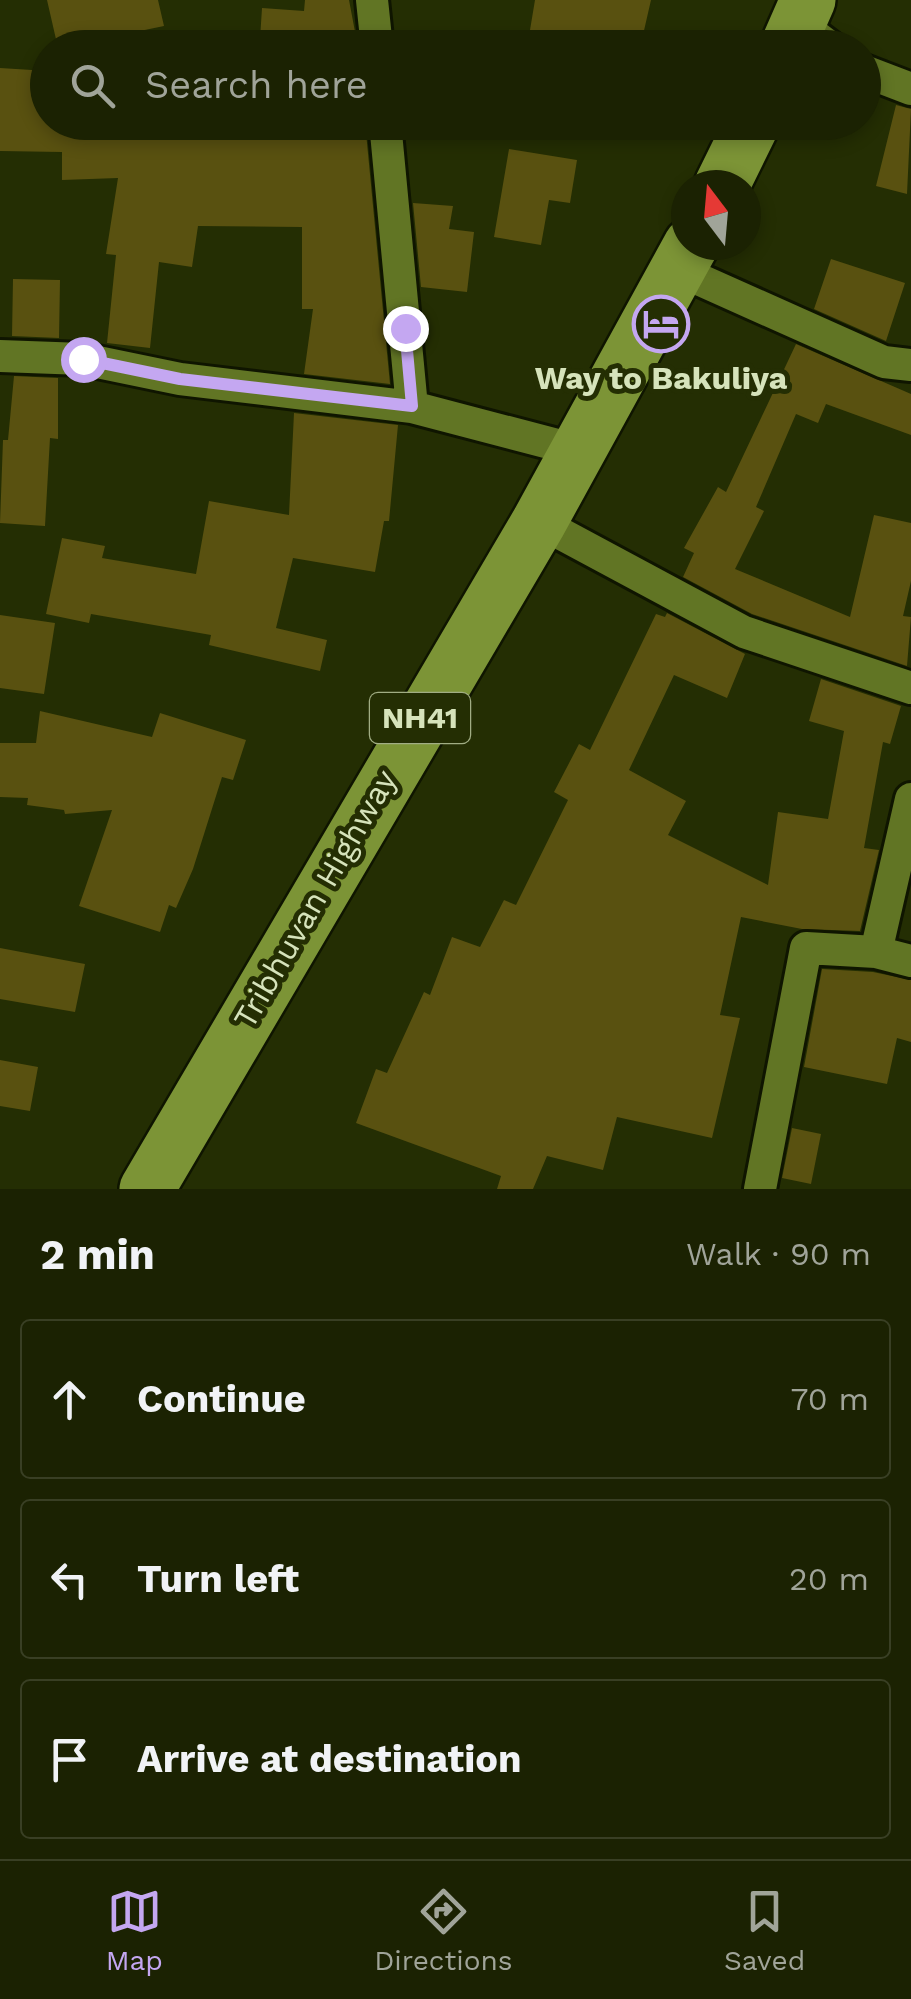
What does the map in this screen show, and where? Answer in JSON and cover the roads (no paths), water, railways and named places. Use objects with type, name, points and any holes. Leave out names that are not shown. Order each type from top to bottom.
[{"type":"highway","points":[[729,170],[744,140]]},
{"type":"highway","name":"Tribhuvan Highway","points":[[147,1189],[580,451],[683,260]]},
{"type":"street","points":[[372,0],[375,30]]},
{"type":"street","points":[[881,78],[911,89]]},
{"type":"street","points":[[387,140],[412,406]]},
{"type":"street","points":[[688,260],[884,362],[911,365]]},
{"type":"street","points":[[0,356],[83,359],[180,379],[412,406],[580,451]]},
{"type":"street","points":[[539,522],[744,632],[911,688]]},
{"type":"street","points":[[876,952],[911,799]]},
{"type":"street","points":[[760,1189],[806,948],[876,952],[911,961]]},
{"type":"place","name":"Way to Bakuliya","points":[[661,324]]}]
